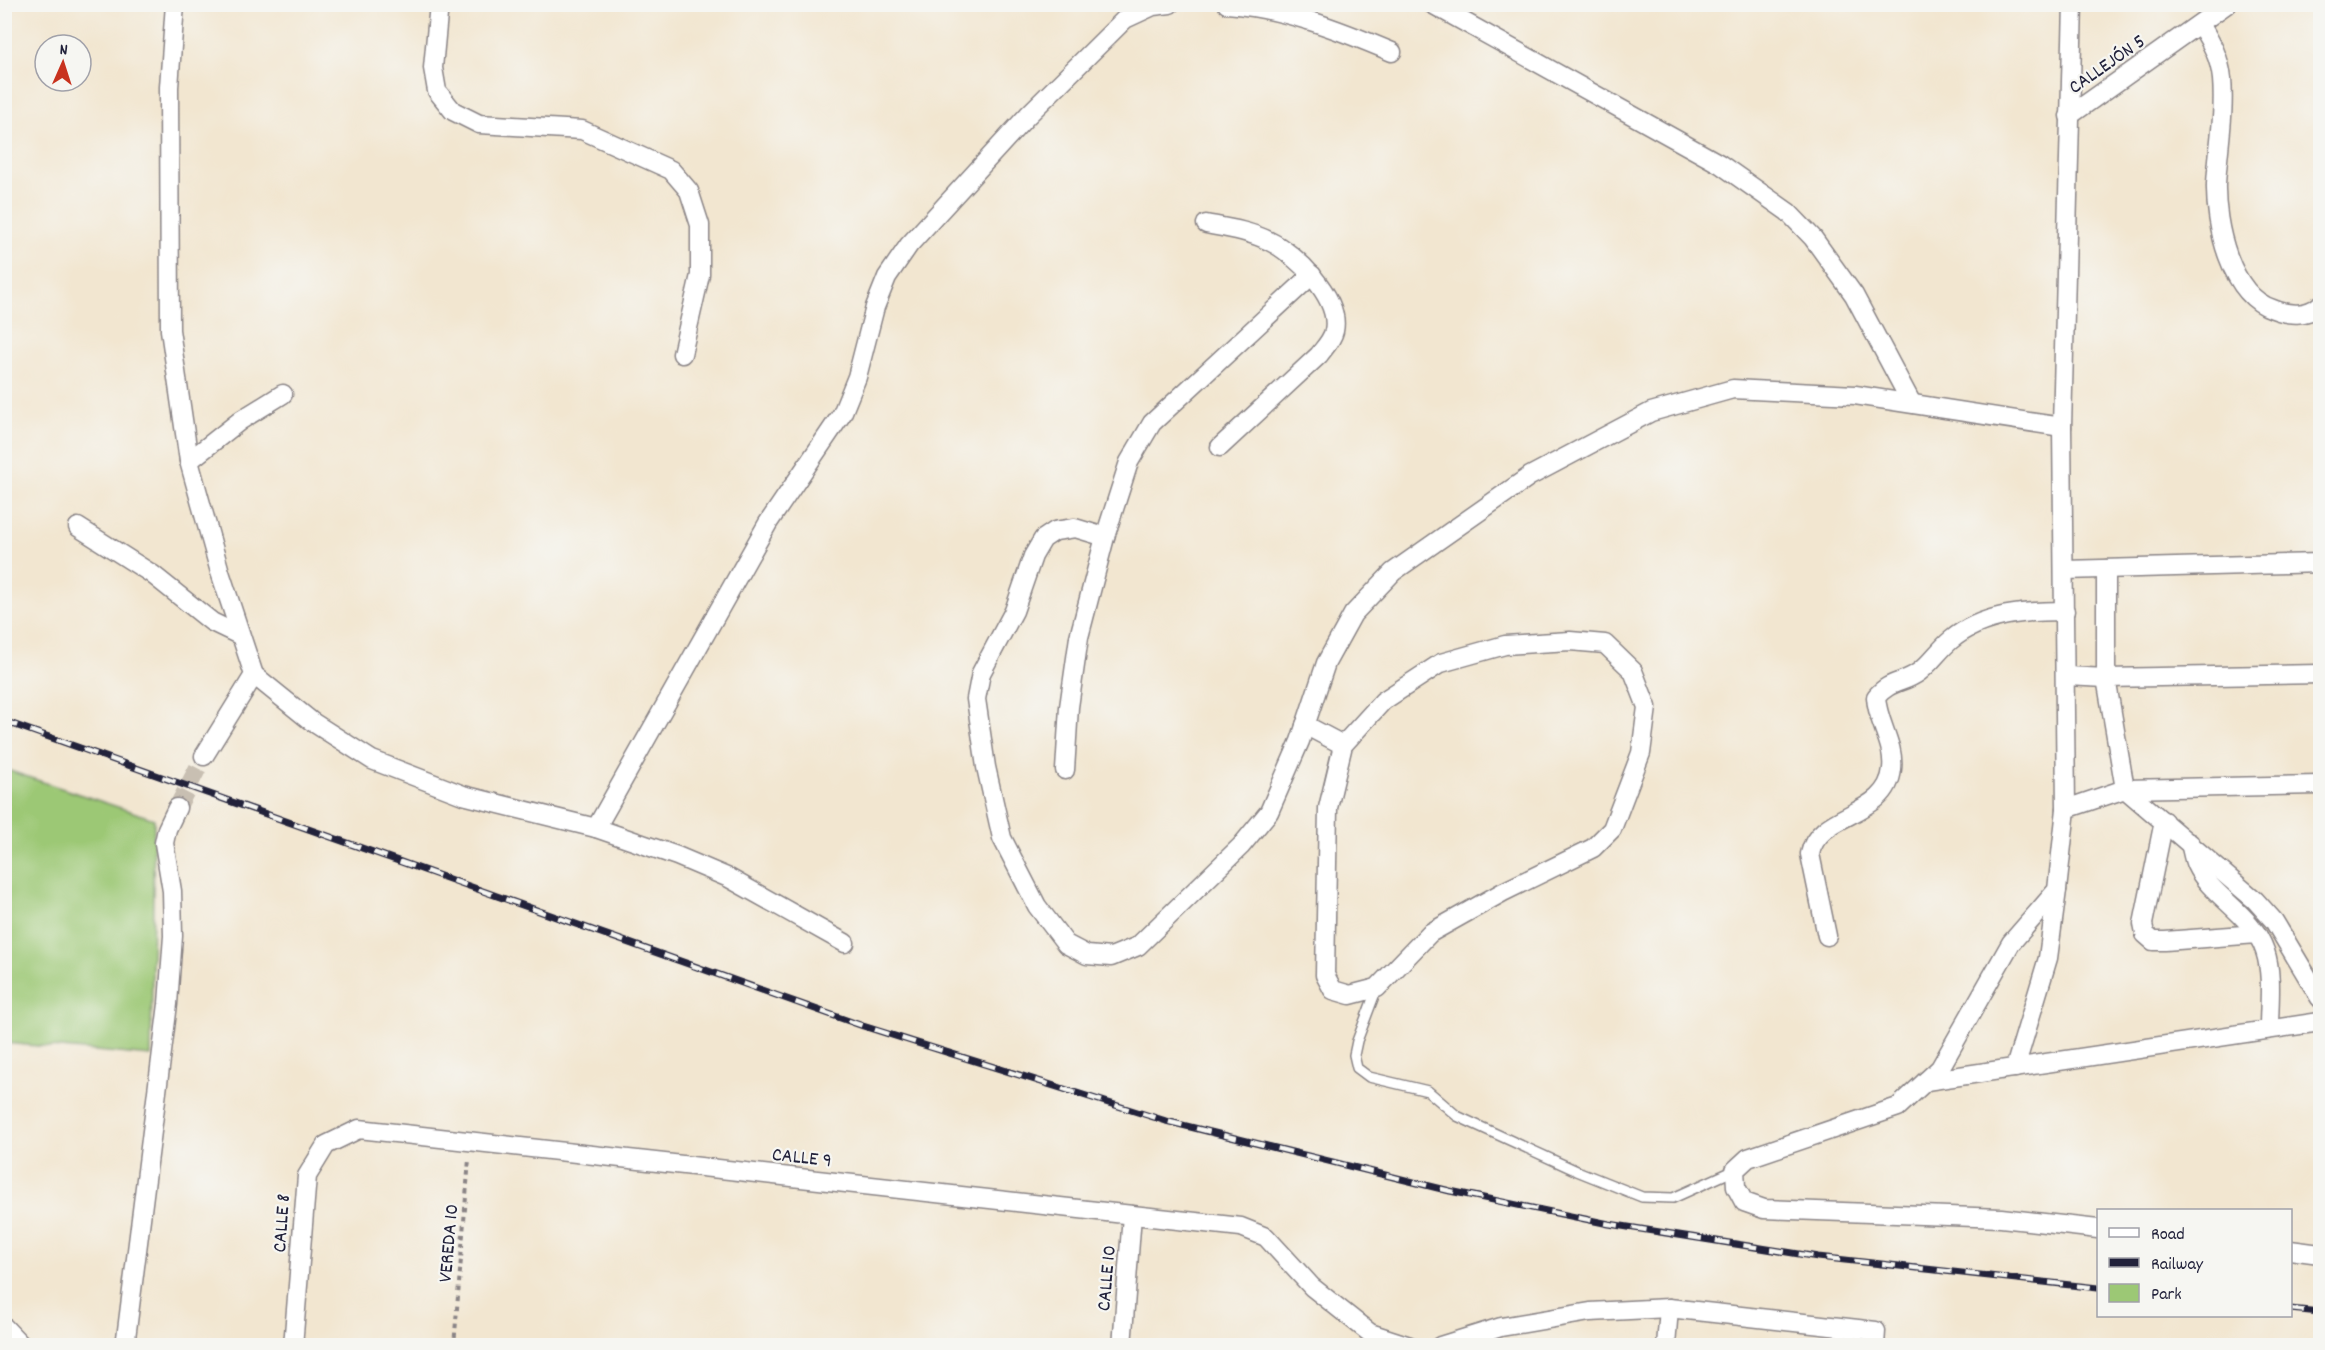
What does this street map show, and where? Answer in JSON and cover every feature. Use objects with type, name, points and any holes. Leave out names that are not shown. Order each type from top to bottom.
[{"type":"street","points":[[175,4],[169,87],[170,330],[189,461],[239,635],[254,675],[311,722],[372,760],[463,795],[596,828],[677,856],[729,878],[846,943]]},
{"type":"street","points":[[439,4],[433,68],[436,91],[453,111],[479,124],[582,130],[671,170],[690,191],[700,225],[700,275],[682,354]]},
{"type":"street","points":[[596,828],[768,523],[842,414],[857,377],[875,307],[887,277],[909,245],[1020,123],[1125,19],[1153,6],[1170,4]]},
{"type":"street","points":[[1227,4],[1284,14],[1354,36],[1392,52]]},
{"type":"street","points":[[1432,4],[1720,164],[1788,212],[1813,238],[1854,295],[1911,402]]},
{"type":"street","points":[[2015,1068],[2048,958],[2066,809],[2062,427],[2073,4]]},
{"type":"street","name":"CALLEJÓN 5","points":[[2069,116],[2227,4]]},
{"type":"street","points":[[2200,24],[2217,52],[2222,76],[2223,103],[2216,186],[2222,238],[2236,273],[2246,291],[2265,306],[2290,315],[2316,309],[2320,305]]},
{"type":"street","points":[[1206,224],[1242,231],[1269,241],[1295,256],[1312,275],[1327,300],[1334,329],[1330,340],[1319,355],[1220,447]]},
{"type":"street","points":[[1065,770],[1069,707],[1079,637],[1105,537],[1129,462],[1152,423],[1312,275]]},
{"type":"street","points":[[1105,537],[1075,528],[1055,531],[1043,540],[1033,556],[1014,611],[981,673],[976,699],[986,767],[1002,838],[1037,906],[1066,944],[1087,955],[1111,957],[1138,946],[1256,830],[1269,812],[1305,724],[1326,663],[1353,614],[1393,572],[1530,476],[1651,412],[1733,389],[1855,394],[2062,427]]},
{"type":"street","points":[[189,461],[241,420],[283,394]]},
{"type":"street","points":[[78,527],[152,574],[212,622],[239,635]]},
{"type":"street","points":[[2065,570],[2320,563]]},
{"type":"street","points":[[2106,569],[2106,678],[2125,789],[2190,843],[2224,884],[2261,942],[2270,975],[2269,1028]]},
{"type":"street","points":[[1827,936],[1810,854],[1812,842],[1820,832],[1880,796],[1888,784],[1892,769],[1892,753],[1877,713],[1876,697],[1884,687],[1912,677],[1925,668],[1952,639],[1966,630],[2002,615],[2030,611],[2065,611]]},
{"type":"street","points":[[1570,641],[1605,645],[1633,671],[1647,707],[1641,753],[1612,829],[1593,848],[1503,892],[1430,933],[1377,988],[1350,995],[1333,990],[1325,975],[1328,808],[1342,745],[1383,701],[1442,663],[1505,645],[1570,641]]},
{"type":"street","points":[[2066,676],[2106,678],[2320,674]]},
{"type":"street","points":[[204,756],[254,675]]},
{"type":"street","points":[[1305,724],[1342,745]]},
{"type":"street","points":[[2066,809],[2125,789],[2320,785]]},
{"type":"street","points":[[124,1346],[167,1015],[173,936],[172,903],[164,843],[167,829],[177,808]]},
{"type":"street","points":[[2164,821],[2143,924],[2145,934],[2153,941],[2261,942],[2290,948]]},
{"type":"street","points":[[2224,884],[2274,921],[2320,998]]},
{"type":"street","points":[[2057,890],[2011,943],[1940,1068],[1898,1107],[1748,1158],[1735,1170],[1736,1187],[1744,1202],[1764,1209],[2001,1218],[2097,1229]]},
{"type":"street","points":[[1926,1081],[2320,1022]]},
{"type":"street","name":"CALLE 9","points":[[359,1129],[1241,1227],[1266,1237],[1312,1287],[1370,1333],[1410,1346]]},
{"type":"street","name":"CALLE 8","points":[[293,1346],[307,1176],[326,1145],[359,1129]]},
{"type":"street","name":"CALLE 10","points":[[1122,1346],[1132,1215]]},
{"type":"street","points":[[2292,1251],[2320,1254]]},
{"type":"street","points":[[1666,1346],[1669,1308]]},
{"type":"street","points":[[1440,1346],[1501,1327],[1590,1312],[1669,1308],[1876,1331],[1875,1346]]},
{"type":"street","points":[[4,1327],[22,1346]]},
{"type":"lane","points":[[1377,988],[1354,1055],[1357,1068],[1369,1077],[1428,1091],[1457,1116],[1578,1171],[1642,1197],[1672,1198],[1735,1170]]},
{"type":"path","name":"VEREDA 10","points":[[454,1346],[470,1143]]},
{"type":"green space","points":[[4,769],[154,819],[151,1056],[5,1043]]},
{"type":"tunnel","points":[[177,808],[204,756]]},
{"type":"railway","points":[[4,721],[863,1026],[1166,1121],[1450,1191],[1609,1224],[1818,1257],[2097,1288]]},
{"type":"railway","points":[[2292,1309],[2320,1312]]}]
